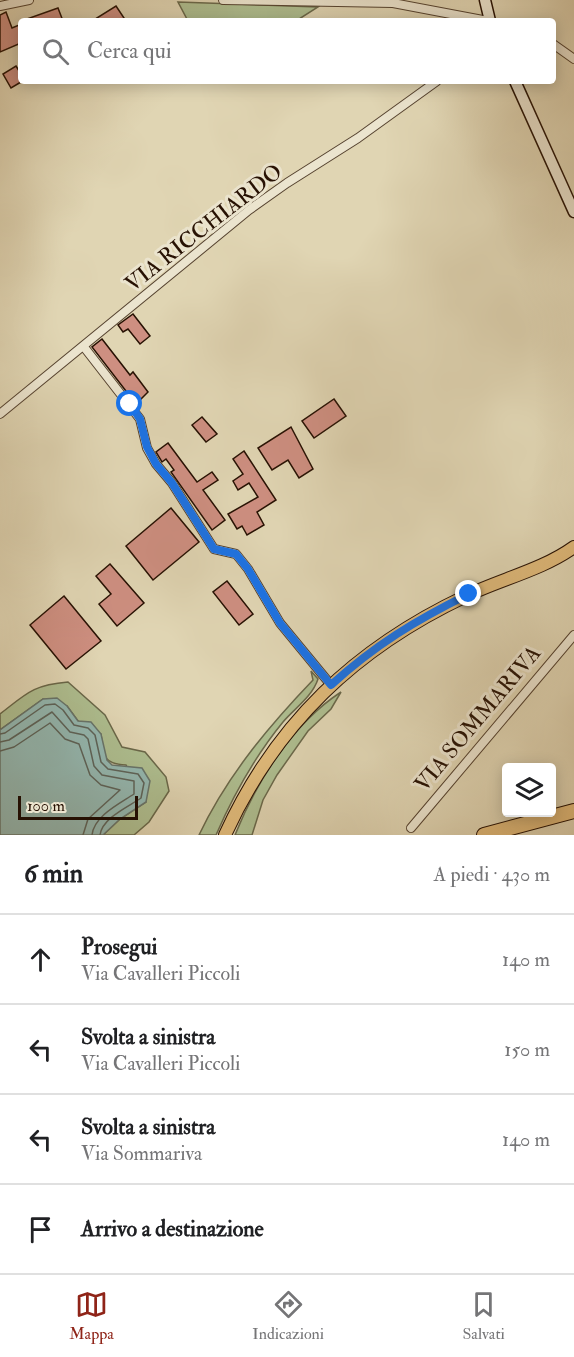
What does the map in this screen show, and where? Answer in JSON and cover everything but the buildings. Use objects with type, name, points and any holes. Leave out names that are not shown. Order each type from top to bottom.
[{"type":"highway","points":[[484,835],[574,811]]},
{"type":"main road","points":[[485,0],[488,18]]},
{"type":"main road","points":[[516,84],[574,212]]},
{"type":"main road","points":[[225,835],[238,807],[270,754],[331,685],[363,656],[395,633],[451,603],[519,575],[574,547]]},
{"type":"street","points":[[0,6],[29,0]]},
{"type":"street","points":[[222,0],[393,3],[473,18]]},
{"type":"street","points":[[556,46],[574,59]]},
{"type":"street","name":"VIA RICCHIARDO","points":[[0,414],[249,210],[358,138],[432,84]]},
{"type":"street","points":[[84,346],[140,419],[147,447],[156,464],[172,483],[214,549],[236,554],[248,569],[280,623],[331,685]]},
{"type":"street","name":"VIA SOMMARIVA","points":[[411,828],[574,635]]},
{"type":"green space","points":[[178,2],[318,7],[301,18],[186,18]]},
{"type":"green space","points":[[311,671],[318,679],[315,685],[283,722],[254,762],[216,835],[199,835],[222,792],[236,772],[280,716],[313,680]]},
{"type":"green space","points":[[68,682],[105,715],[122,747],[145,752],[166,777],[169,791],[149,822],[134,835],[103,835],[120,819],[146,802],[126,765],[112,763],[106,757],[101,734],[78,721],[67,706],[43,699],[0,730],[0,714],[24,695],[46,685]]},
{"type":"green space","points":[[341,692],[331,709],[308,731],[277,775],[263,800],[252,835],[235,835],[254,794],[278,755],[307,720]]},
{"type":"water","points":[[57,698],[67,706],[78,721],[91,722],[101,734],[107,760],[112,765],[142,768],[150,781],[146,802],[120,819],[103,835],[0,835],[0,730],[43,699]]},
{"type":"route","points":[[130,404],[140,419],[147,447],[156,464],[172,483],[214,549],[236,554],[248,569],[280,623],[331,685],[363,656],[395,633],[469,594]]}]
